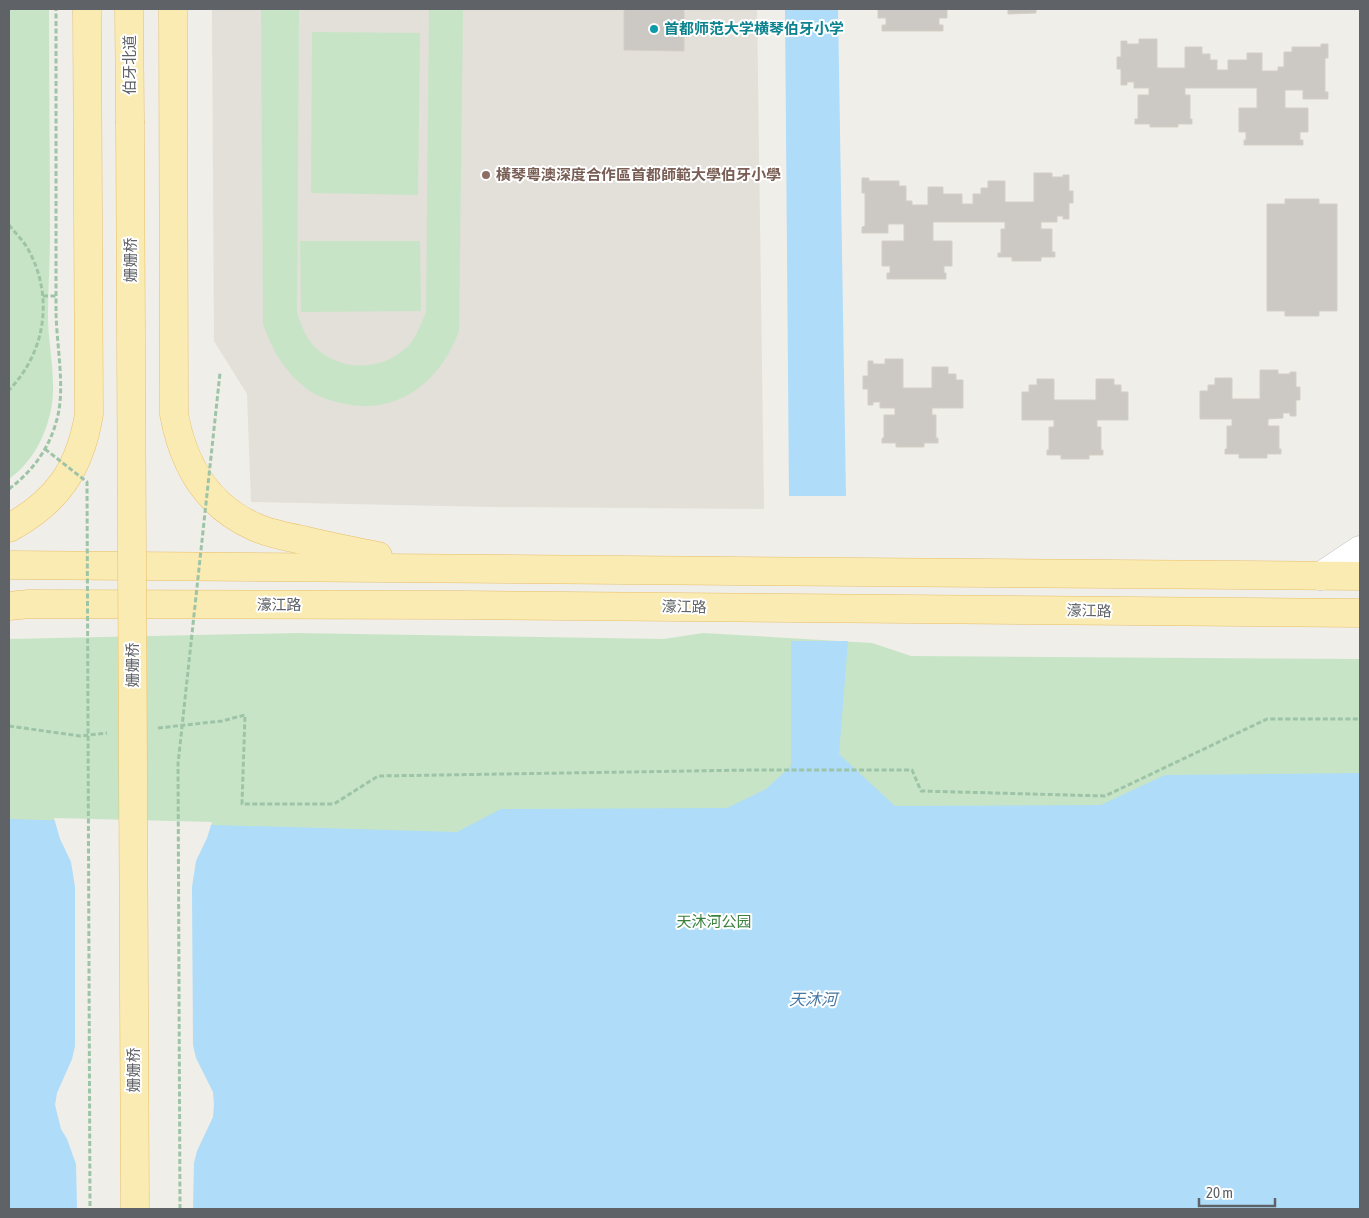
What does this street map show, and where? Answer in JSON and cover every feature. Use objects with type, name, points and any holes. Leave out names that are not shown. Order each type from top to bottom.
[{"type":"main road","points":[[9,528],[27,518],[58,491],[70,474],[86,435],[89,414],[87,9]]},
{"type":"main road","name":"伯牙北道","points":[[129,9],[130,121]]},
{"type":"main road","points":[[173,9],[174,414],[184,454],[194,473],[215,500],[237,517],[255,527],[274,534],[433,568]]},
{"type":"main road","name":"姗姗桥","points":[[130,121],[135,1209]]},
{"type":"main road","points":[[9,565],[1360,576]]},
{"type":"main road","name":"濠江路","points":[[9,606],[29,604],[464,605],[1360,614]]},
{"type":"street","points":[[1321,576],[1360,550]]},
{"type":"path","points":[[9,489],[35,466],[45,450],[56,422],[60,394],[56,316],[56,9]]},
{"type":"path","points":[[9,224],[27,248],[38,271],[44,296],[44,322],[38,347],[26,370],[9,390]]},
{"type":"path","points":[[44,296],[56,296]]},
{"type":"path","points":[[180,1209],[178,764],[220,373]]},
{"type":"path","points":[[45,450],[87,482],[90,1209]]},
{"type":"path","points":[[156,728],[222,721],[245,715],[242,804],[334,804],[378,776],[752,770],[912,770],[920,791],[1105,796],[1267,719],[1360,719]]},
{"type":"path","points":[[9,726],[80,736],[108,733]]},
{"type":"shaded area","name":"橫琴粵澳深度合作區首都師範大學伯牙小學","points":[[212,9],[757,9],[764,509],[493,507],[251,502],[247,394],[214,341]]},
{"type":"green space","points":[[9,9],[49,9],[50,236],[48,328],[53,390],[50,414],[40,442],[30,459],[9,479]]},
{"type":"green space","points":[[261,9],[299,9],[297,312],[307,337],[317,349],[328,357],[340,362],[353,365],[367,365],[393,358],[404,350],[415,337],[426,312],[429,9],[463,9],[459,331],[451,349],[430,379],[401,399],[384,404],[366,406],[340,403],[316,395],[294,378],[283,364],[263,324]]},
{"type":"green space","points":[[312,32],[420,33],[418,195],[311,193]]},
{"type":"green space","points":[[300,241],[420,241],[421,311],[301,312]]},
{"type":"green space","name":"天沐河","points":[[297,633],[664,639],[703,633],[872,643],[911,656],[1360,659],[1360,1209],[9,1209],[9,639]]},
{"type":"water","points":[[785,9],[838,9],[846,496],[789,496]]},
{"type":"water","name":"天沐河","points":[[791,641],[848,641],[839,754],[895,806],[1101,805],[1165,775],[1360,773],[1360,1209],[9,1209],[9,819],[457,832],[501,809],[727,808],[766,789],[791,766]]},
{"type":"pier","points":[[54,818],[212,822],[196,861],[192,887],[193,1045],[196,1058],[213,1092],[214,1105],[213,1117],[197,1151],[194,1163],[193,1209],[77,1209],[76,1164],[67,1139],[61,1129],[55,1105],[57,1093],[72,1059],[75,1046],[75,887],[71,862],[60,839]]},
{"type":"building","name":"首都师范大学横琴伯牙小学","points":[[624,9],[684,9],[684,51],[624,50]]},
{"type":"building","points":[[878,9],[947,9],[947,18],[939,18],[939,25],[943,25],[943,31],[882,31],[882,25],[886,25],[886,18],[878,18]]},
{"type":"building","points":[[1008,9],[1036,9],[1036,13],[1008,14]]},
{"type":"building","points":[[1139,39],[1157,39],[1157,68],[1185,68],[1185,47],[1202,47],[1202,54],[1210,54],[1210,60],[1217,60],[1217,70],[1228,70],[1228,60],[1247,60],[1247,53],[1262,53],[1262,71],[1278,71],[1278,67],[1284,67],[1284,52],[1292,52],[1292,47],[1321,47],[1321,44],[1328,44],[1328,58],[1325,58],[1325,92],[1328,92],[1328,99],[1303,99],[1303,90],[1285,90],[1285,108],[1308,108],[1308,132],[1300,132],[1300,140],[1303,140],[1303,145],[1244,145],[1246,132],[1239,132],[1239,108],[1257,108],[1257,88],[1185,88],[1185,95],[1190,95],[1190,119],[1192,119],[1192,124],[1178,124],[1178,127],[1150,127],[1150,124],[1135,124],[1135,119],[1138,119],[1138,95],[1149,95],[1149,88],[1134,88],[1134,82],[1127,82],[1127,85],[1121,85],[1121,69],[1117,69],[1117,57],[1121,57],[1121,41],[1127,41],[1127,44],[1139,44]]},
{"type":"building","points":[[1034,173],[1052,173],[1052,177],[1069,175],[1069,191],[1073,191],[1073,203],[1069,203],[1069,219],[1057,216],[1057,222],[1041,222],[1041,229],[1052,229],[1052,252],[1055,252],[1055,257],[1041,257],[1041,261],[1012,261],[1012,257],[998,257],[998,253],[1001,253],[1001,229],[1005,229],[1005,222],[933,222],[933,241],[952,241],[952,266],[944,266],[946,279],[887,279],[887,273],[890,273],[890,266],[882,266],[882,241],[904,241],[904,224],[888,224],[888,233],[862,233],[862,227],[865,226],[865,193],[862,193],[862,178],[869,178],[869,181],[899,181],[899,186],[906,186],[906,201],[912,201],[912,205],[928,205],[928,187],[943,187],[943,194],[962,194],[962,204],[973,204],[973,194],[981,194],[981,188],[988,188],[988,181],[1005,181],[1005,202],[1034,202]]},
{"type":"building","points":[[1285,199],[1319,199],[1319,204],[1337,204],[1337,311],[1319,311],[1319,316],[1285,316],[1285,311],[1267,311],[1267,204],[1285,204]]},
{"type":"building","points":[[885,359],[903,359],[903,388],[932,388],[932,367],[948,367],[948,374],[956,374],[956,380],[963,380],[963,408],[932,408],[932,415],[936,415],[936,438],[938,438],[938,443],[924,443],[924,447],[896,447],[896,443],[882,443],[882,438],[884,438],[884,415],[895,415],[895,408],[880,408],[880,402],[873,402],[873,405],[868,405],[868,389],[863,389],[863,376],[868,376],[868,361],[873,361],[873,364],[885,364]]},
{"type":"building","points":[[1260,370],[1278,370],[1278,374],[1296,372],[1296,387],[1300,387],[1300,400],[1296,400],[1296,416],[1290,416],[1290,413],[1283,413],[1283,418],[1268,419],[1268,426],[1279,426],[1279,449],[1281,449],[1281,454],[1267,454],[1267,458],[1239,458],[1239,454],[1225,454],[1225,449],[1227,449],[1227,426],[1232,426],[1232,419],[1200,419],[1200,391],[1208,391],[1208,385],[1215,385],[1215,378],[1232,378],[1232,399],[1260,399]]},
{"type":"building","points":[[1037,379],[1054,379],[1054,400],[1096,400],[1096,379],[1114,379],[1114,385],[1121,385],[1121,392],[1128,392],[1128,420],[1097,420],[1097,427],[1101,427],[1101,450],[1103,450],[1103,455],[1089,455],[1089,459],[1061,459],[1061,455],[1047,455],[1047,450],[1049,450],[1049,427],[1054,427],[1054,420],[1022,420],[1022,392],[1029,392],[1029,385],[1037,385]]},
{"type":"place","name":"首都师范大学横琴伯牙小学","points":[[654,29]]},
{"type":"place","name":"橫琴粵澳深度合作區首都師範大學伯牙小學","points":[[486,175]]},
{"type":"park label","name":"天沐河公园","points":[[714,922]]}]
